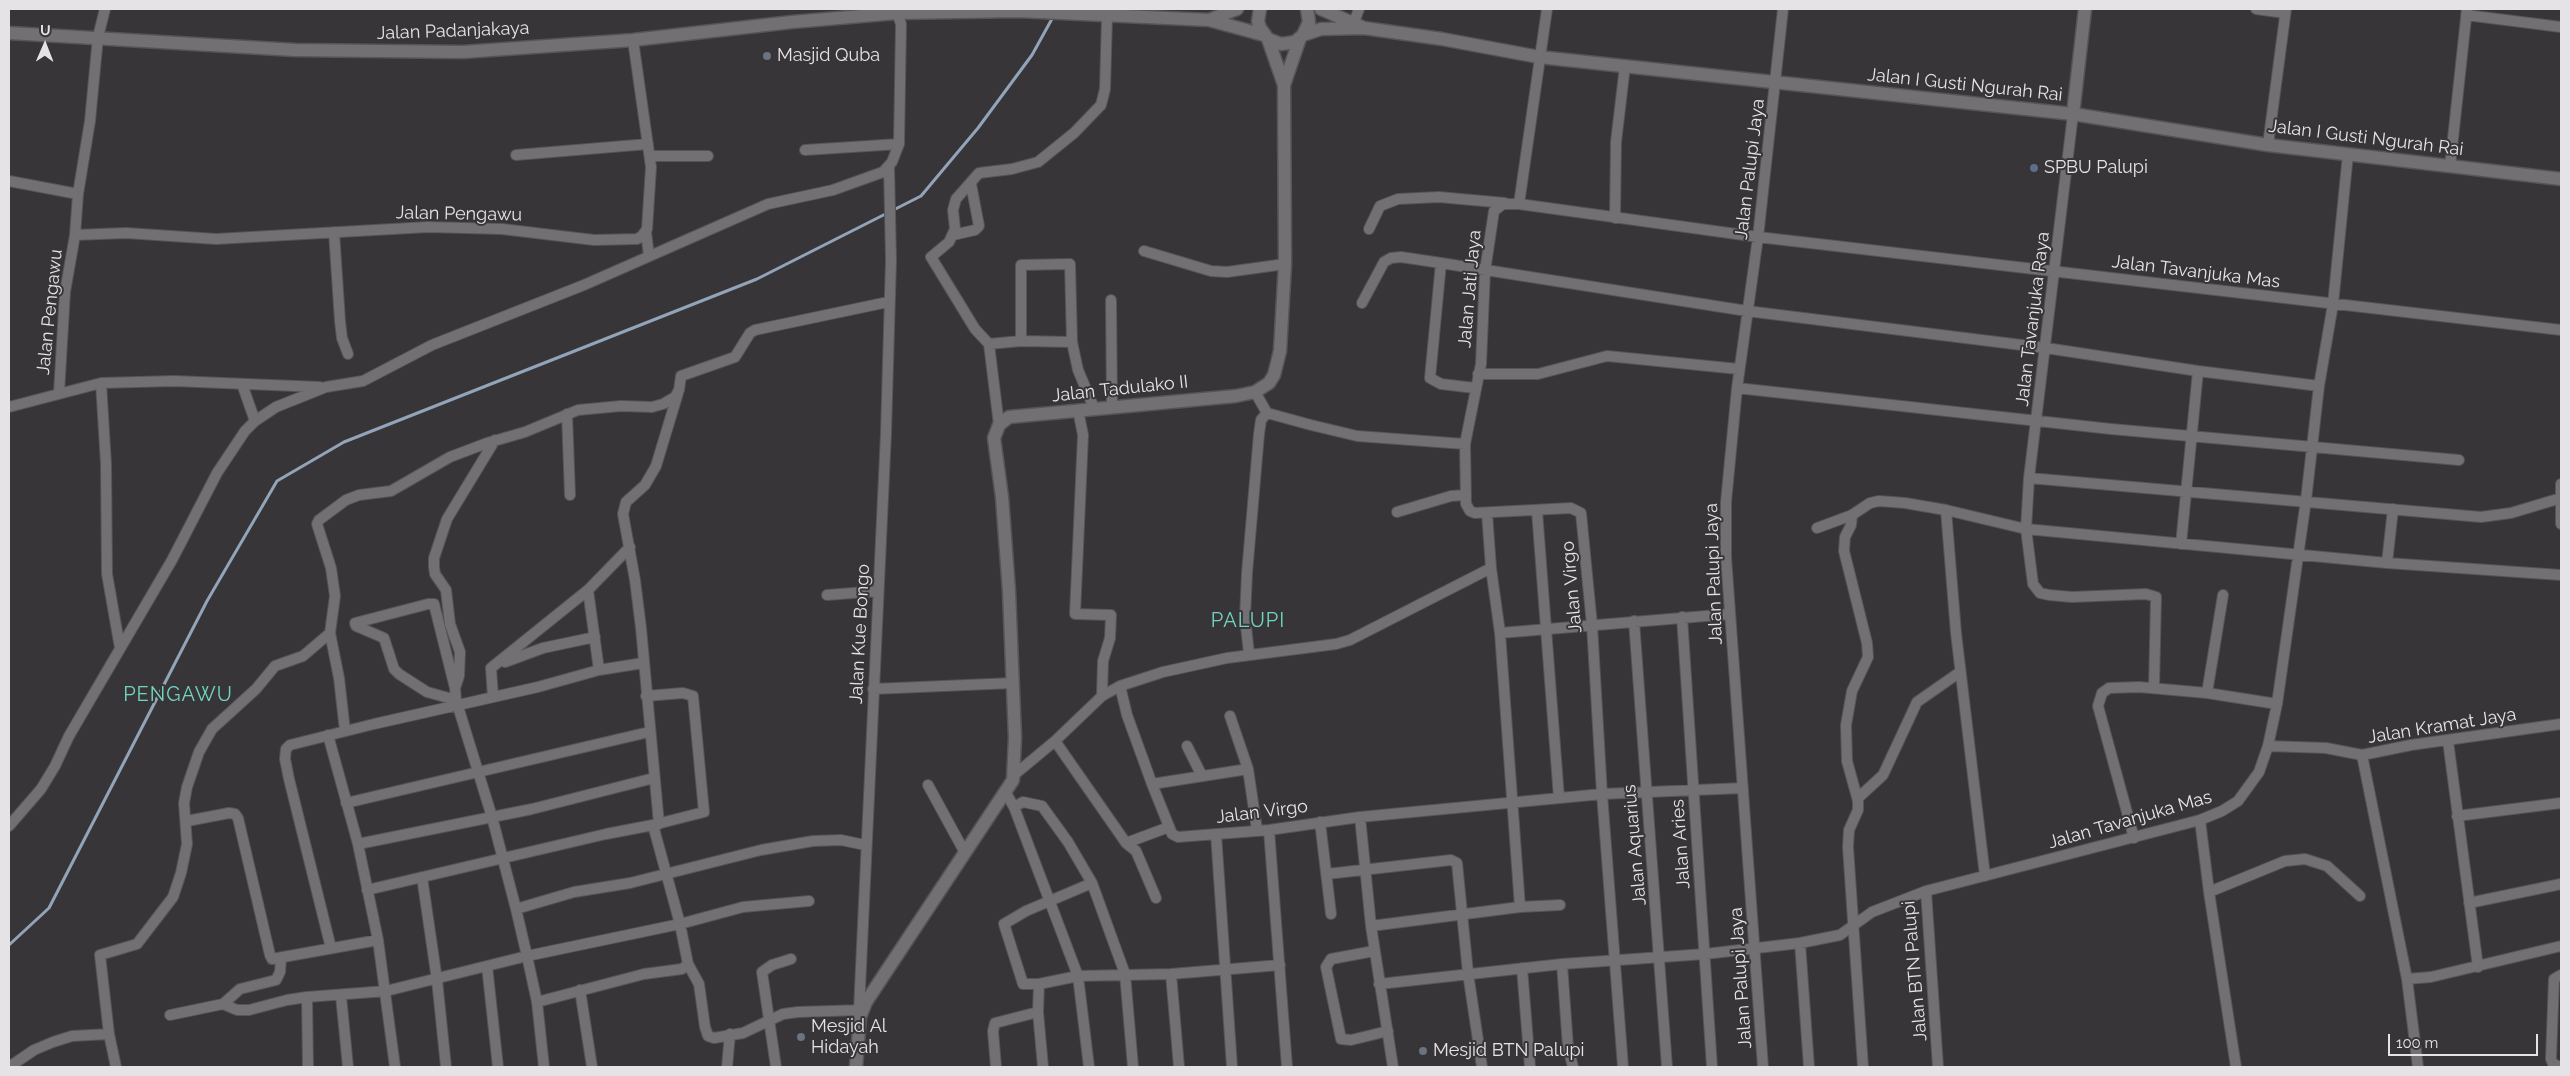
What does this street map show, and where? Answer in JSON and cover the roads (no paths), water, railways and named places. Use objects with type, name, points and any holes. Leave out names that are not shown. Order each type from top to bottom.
[{"type":"main road","points":[[1209,20],[1237,9]]},
{"type":"main road","points":[[1260,9],[1258,21],[1284,85]]},
{"type":"main road","points":[[1255,392],[1269,383],[1278,366],[1285,264],[1284,85],[1291,58],[1309,22],[1307,9]]},
{"type":"main road","name":"Jalan I Gusti Ngurah Rai","points":[[1321,9],[1359,25],[1539,57],[2073,114],[2268,145],[2561,179]]},
{"type":"main road","points":[[2073,114],[2085,9]]},
{"type":"main road","points":[[902,13],[1018,12],[1209,20],[1266,37]]},
{"type":"main road","name":"Jalan Padanjakaya","points":[[9,33],[295,50],[462,52],[633,40],[792,22],[902,13]]},
{"type":"main road","name":"Jalan I Gusti Ngurah Rai","points":[[1266,37],[1281,44],[1294,42],[1302,36],[1321,29],[1359,25]]},
{"type":"main road","name":"Jalan Tadulako II","points":[[999,425],[1009,418],[1112,406],[1236,396],[1255,392]]},
{"type":"main road","points":[[856,1067],[860,1010],[964,852],[1006,793],[1014,775],[1013,682],[1002,506],[994,438],[999,425]]},
{"type":"street","name":"Jalan Pengawu","points":[[59,393],[65,292],[75,234],[78,194],[90,121],[98,37],[105,9]]},
{"type":"street","points":[[1359,9],[1359,25]]},
{"type":"street","points":[[1368,229],[1380,206],[1398,199],[1439,196],[1519,204],[1547,9]]},
{"type":"street","name":"Jalan Palupi Jaya","points":[[1763,1067],[1726,557],[1726,502],[1739,369],[1758,237],[1784,9]]},
{"type":"street","points":[[2256,9],[2285,11],[2268,145]]},
{"type":"street","points":[[2450,166],[2466,12],[2561,27]]},
{"type":"street","points":[[9,826],[41,790],[120,648],[172,560],[217,473],[245,431],[255,421],[276,407],[326,387],[363,382],[432,345],[584,285],[768,204],[832,190],[872,177],[889,166],[899,144],[902,13]]},
{"type":"street","points":[[999,425],[989,344],[975,329],[930,257],[949,242],[953,235],[953,210],[956,199],[979,173],[1012,169],[1038,162],[1074,133],[1101,105],[1105,89],[1107,17]]},
{"type":"street","points":[[633,40],[650,156],[651,178],[646,232],[649,256]]},
{"type":"street","points":[[1614,218],[1616,142],[1625,66]]},
{"type":"street","name":"Jalan Tavanjuka Raya","points":[[2073,114],[2056,272],[2029,478],[2026,529],[2033,584],[2040,593],[2072,597],[2146,594],[2156,597],[2154,688]]},
{"type":"street","points":[[516,155],[648,144]]},
{"type":"street","points":[[806,150],[899,144]]},
{"type":"street","name":"Jalan Tavanjuka Mas","points":[[1926,891],[2200,820],[2222,812],[2238,801],[2258,772],[2268,746],[2277,704],[2306,500],[2319,386],[2333,304],[2348,154]]},
{"type":"street","points":[[650,156],[708,156]]},
{"type":"street","name":"Jalan Kue Bongo","points":[[860,1010],[865,845],[886,433],[891,230],[889,166]]},
{"type":"street","points":[[9,182],[78,194]]},
{"type":"street","points":[[953,235],[976,230],[979,226],[971,184]]},
{"type":"street","name":"Jalan Jati Jaya","points":[[1465,444],[1478,374],[1485,271],[1494,211],[1498,206],[1506,203]]},
{"type":"street","name":"Jalan Tavanjuka Mas","points":[[1519,204],[1758,237],[2333,304]]},
{"type":"street","name":"Jalan Pengawu","points":[[75,234],[216,238],[428,227],[502,228],[594,240],[620,240],[637,239],[646,232]]},
{"type":"street","points":[[334,232],[340,321],[348,354]]},
{"type":"street","points":[[1144,251],[1211,271],[1227,272],[1285,264]]},
{"type":"street","points":[[1362,303],[1384,262],[1391,258],[1401,257],[1747,311],[2046,348],[2198,372],[2319,386]]},
{"type":"street","points":[[1441,263],[1430,378],[1441,384],[1475,388]]},
{"type":"street","points":[[1021,341],[1021,264],[1069,264],[1072,342],[1078,370],[1094,408]]},
{"type":"street","points":[[1111,300],[1112,406]]},
{"type":"street","points":[[860,1010],[783,1014],[743,1034],[730,1034],[714,1038],[706,1033],[700,984],[688,964],[656,824],[654,778],[641,628],[630,547],[624,520],[624,508],[626,502],[645,485],[656,466],[679,390],[681,376],[735,357],[750,333],[755,330],[888,302]]},
{"type":"street","points":[[2333,304],[2561,330]]},
{"type":"street","points":[[989,344],[1021,341],[1072,342]]},
{"type":"street","points":[[1478,374],[1538,374],[1607,356],[1739,369]]},
{"type":"street","points":[[2181,544],[2198,372]]},
{"type":"street","name":"Jalan Pengawu","points":[[9,408],[101,383],[174,381],[326,387]]},
{"type":"street","points":[[101,383],[106,464],[107,574],[120,648]]},
{"type":"street","points":[[242,384],[255,421]]},
{"type":"street","points":[[1737,388],[2191,437],[2459,460]]},
{"type":"street","points":[[345,731],[339,678],[330,633],[335,596],[331,568],[318,522],[346,500],[360,495],[392,491],[410,482],[435,464],[495,440],[525,432],[578,410],[621,406],[652,407],[670,400],[679,390]]},
{"type":"street","points":[[1255,392],[1268,413],[1357,436],[1465,444],[1466,495],[1452,496],[1397,512]]},
{"type":"street","points":[[1078,410],[1083,435],[1075,614],[1111,615],[1110,638],[1103,662],[1102,696]]},
{"type":"street","points":[[1249,654],[1245,617],[1247,573],[1259,434],[1261,420],[1268,413]]},
{"type":"street","points":[[567,414],[570,495]]},
{"type":"street","points":[[455,688],[459,676],[460,652],[450,624],[446,590],[435,574],[434,558],[447,519],[495,440]]},
{"type":"street","points":[[2029,478],[2306,500],[2481,517],[2511,513],[2560,498]]},
{"type":"street","points":[[2561,484],[2561,524]]},
{"type":"street","name":"Jalan Virgo","points":[[1466,495],[1467,508],[1475,513],[1571,508],[1581,513],[1592,624],[1602,794],[1623,1067]]},
{"type":"street","points":[[1817,528],[1852,515],[1864,506],[1879,502],[1946,510],[2026,529],[2387,563],[2561,575]]},
{"type":"street","points":[[2387,563],[2393,509]]},
{"type":"street","points":[[1946,510],[1960,672],[1985,876]]},
{"type":"street","name":"Jalan Virgo","points":[[1537,511],[1559,798]]},
{"type":"street","points":[[1487,513],[1491,568],[1500,632],[1514,802],[1520,907]]},
{"type":"street","points":[[1852,515],[1852,524],[1844,543],[1844,552],[1867,643],[1868,657],[1852,690],[1846,726],[1847,761],[1858,798],[1858,810],[1848,836],[1863,1067]]},
{"type":"street","points":[[493,697],[491,668],[588,590],[630,547]]},
{"type":"street","points":[[1014,775],[1055,741],[1102,696],[1120,686],[1163,672],[1249,654],[1325,646],[1350,640],[1491,568]]},
{"type":"street","points":[[588,590],[599,670]]},
{"type":"street","points":[[827,595],[878,591]]},
{"type":"street","points":[[2207,693],[2223,595]]},
{"type":"street","points":[[457,703],[427,692],[399,674],[394,669],[384,638],[356,626],[355,623],[429,603],[434,604],[457,703],[492,817],[516,909],[537,1002],[544,1067]]},
{"type":"street","points":[[1500,632],[1730,614]]},
{"type":"street","name":"Jalan Aries","points":[[1682,618],[1712,1067]]},
{"type":"street","name":"Jalan Aquarius","points":[[1634,621],[1667,1067]]},
{"type":"street","points":[[116,1067],[109,1034],[100,955],[137,944],[170,902],[182,873],[186,856],[187,821],[184,798],[188,782],[204,741],[212,729],[256,689],[275,666],[303,656],[330,633]]},
{"type":"street","points":[[497,664],[552,645],[595,637]]},
{"type":"street","points":[[331,948],[285,753],[290,746],[457,703],[493,697],[599,670],[643,663]]},
{"type":"street","points":[[1858,798],[1883,775],[1917,702],[1960,672]]},
{"type":"street","points":[[873,689],[1013,682]]},
{"type":"street","points":[[1120,686],[1127,715],[1169,827],[1126,843]]},
{"type":"street","points":[[2134,838],[2099,700],[2108,688],[2154,688],[2207,693],[2277,704]]},
{"type":"street","points":[[368,890],[704,812],[695,701],[693,696],[683,692],[646,696]]},
{"type":"street","points":[[1230,716],[1248,768],[1257,830]]},
{"type":"street","name":"Jalan Kramat Jaya","points":[[2268,746],[2326,748],[2362,755],[2411,745],[2561,724]]},
{"type":"street","points":[[346,803],[649,732]]},
{"type":"street","points":[[328,735],[358,844],[368,890],[386,991],[395,1067]]},
{"type":"street","points":[[1055,741],[1126,843],[1136,852],[1156,898]]},
{"type":"street","points":[[2448,741],[2478,967]]},
{"type":"street","points":[[1187,746],[1202,776]]},
{"type":"street","points":[[2362,755],[2407,980],[2418,1067]]},
{"type":"street","points":[[1152,784],[1248,768]]},
{"type":"street","points":[[358,844],[492,817],[654,778]]},
{"type":"street","points":[[928,785],[964,852]]},
{"type":"street","name":"Jalan Virgo","points":[[1169,827],[1174,836],[1178,837],[1269,830],[1360,816],[1602,794],[1743,788]]},
{"type":"street","points":[[1006,793],[1014,807],[1078,976],[1089,1067]]},
{"type":"street","points":[[1014,807],[1026,802],[1042,806],[1068,842],[1092,883],[1125,974],[1133,1067]]},
{"type":"street","points":[[2457,816],[2561,802]]},
{"type":"street","points":[[187,821],[229,813],[234,814],[238,818],[270,957],[280,958],[378,940]]},
{"type":"street","points":[[1360,816],[1370,926],[1393,1067]]},
{"type":"street","points":[[2200,820],[2236,1067]]},
{"type":"street","points":[[1320,822],[1331,914]]},
{"type":"street","points":[[1269,830],[1287,1067]]},
{"type":"street","points":[[1216,834],[1219,907],[1226,969],[1232,1067]]},
{"type":"street","points":[[516,909],[574,892],[630,883],[760,850],[813,841],[841,840],[865,845]]},
{"type":"street","points":[[2209,892],[2296,858],[2312,859],[2327,866],[2360,896]]},
{"type":"street","points":[[1327,874],[1454,860],[1457,863],[1468,973],[1482,1067]]},
{"type":"street","points":[[422,877],[437,980],[446,1067]]},
{"type":"street","points":[[1092,883],[1026,910],[1004,924],[1023,984],[1026,986],[1078,976],[1171,974],[1280,965]]},
{"type":"street","points":[[2469,903],[2561,884]]},
{"type":"street","name":"Jalan BTN Palupi","points":[[1379,984],[1468,973],[1705,954],[1800,943],[1840,935],[1872,912],[1926,891],[1938,1067]]},
{"type":"street","points":[[223,1004],[237,1010],[250,1010],[295,998],[341,996],[386,991],[437,980],[527,956],[680,924],[743,907],[809,901]]},
{"type":"street","points":[[1370,926],[1462,913],[1560,905]]},
{"type":"street","points":[[1800,943],[1809,1067]]},
{"type":"street","points":[[2407,980],[2425,979],[2561,946]]},
{"type":"street","points":[[1374,952],[1331,959],[1326,967],[1341,1039],[1351,1040],[1388,1032]]},
{"type":"street","points":[[170,1015],[223,1004],[240,990],[276,980],[280,972],[280,958]]},
{"type":"street","points":[[776,1067],[762,972],[766,968],[791,959]]},
{"type":"street","points":[[537,1002],[644,974],[682,969],[688,964]]},
{"type":"street","points":[[1562,964],[1568,1047],[1573,1067]]},
{"type":"street","points":[[487,966],[498,1067]]},
{"type":"street","points":[[1522,968],[1530,1067]]},
{"type":"street","points":[[1171,974],[1179,1067]]},
{"type":"street","points":[[2561,975],[2554,979],[2551,1059],[2553,1064],[2561,1067]]},
{"type":"street","points":[[1039,984],[1038,1012],[1043,1067]]},
{"type":"street","points":[[580,990],[592,1067]]},
{"type":"street","points":[[341,996],[348,1067]]},
{"type":"street","points":[[307,998],[308,1067]]},
{"type":"street","points":[[996,1067],[993,1031],[996,1023],[1038,1012]]},
{"type":"street","points":[[9,1067],[34,1050],[53,1042],[72,1036],[109,1034]]},
{"type":"street","points":[[727,1067],[730,1034]]},
{"type":"waterway","points":[[9,945],[49,908],[207,601],[277,481],[344,442],[757,279],[921,196],[978,128],[1032,55],[1053,17]]},
{"type":"place","name":"Masjid Quba","points":[[767,56]]},
{"type":"place","name":"SPBU Palupi","points":[[2034,168]]},
{"type":"place","name":"Mesjid Al Hidayah","points":[[801,1037]]},
{"type":"place","name":"Mesjid BTN Palupi","points":[[1423,1051]]},
{"type":"district","name":"PALUPI","points":[[1248,621]]},
{"type":"district","name":"PENGAWU","points":[[178,695]]}]
